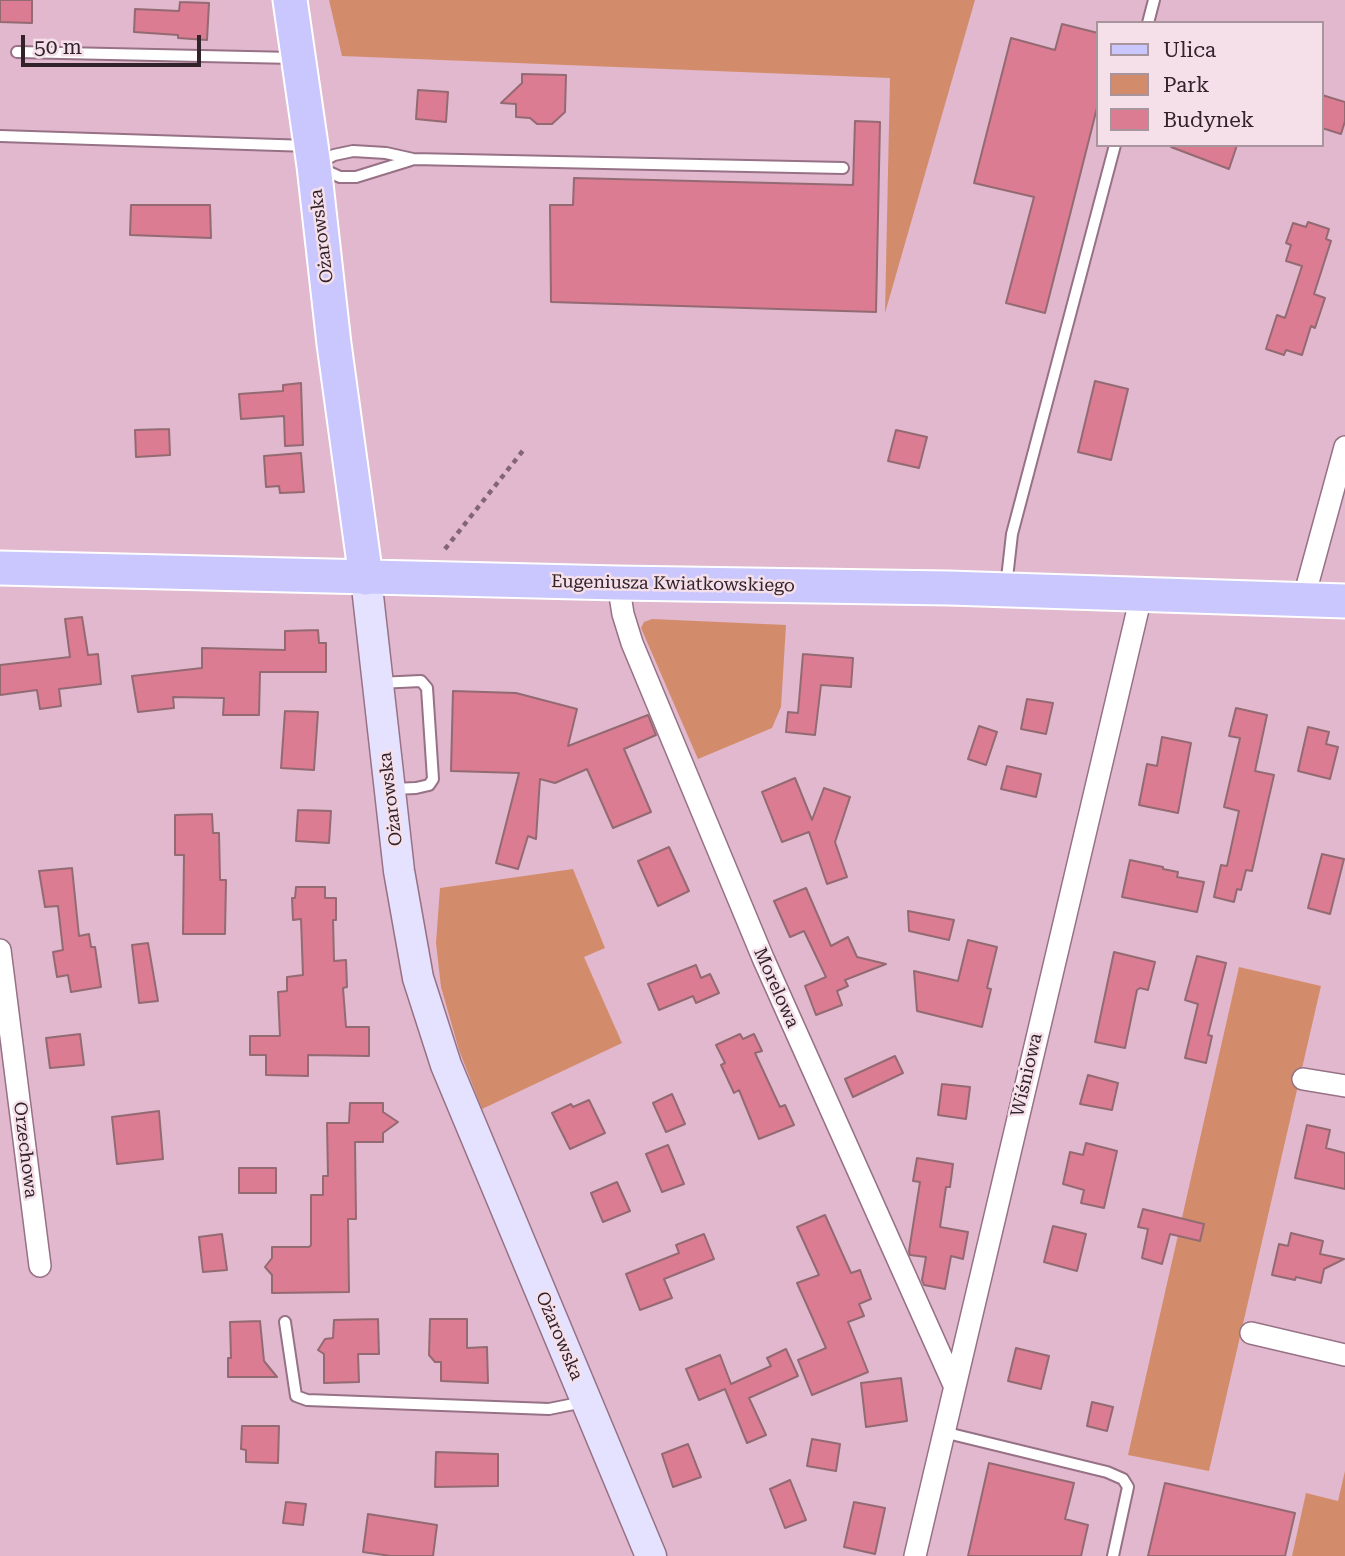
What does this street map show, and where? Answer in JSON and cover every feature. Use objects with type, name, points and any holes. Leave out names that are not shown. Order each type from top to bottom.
[{"type":"main road","name":"Ożarowska","points":[[290,0],[366,578]]},
{"type":"main road","name":"Eugeniusza Kwiatkowskiego","points":[[0,568],[1006,590],[1345,601]]},
{"type":"street","points":[[1306,600],[1307,586],[1345,447]]},
{"type":"street","name":"Ożarowska","points":[[366,578],[399,871],[418,978],[446,1065],[651,1556]]},
{"type":"street","name":"Morelowa","points":[[618,583],[623,614],[632,643],[763,958],[954,1385]]},
{"type":"street","name":"Wiśniowa","points":[[915,1556],[1139,609],[1140,594]]},
{"type":"street","name":"Orzechowa","points":[[0,950],[40,1266]]},
{"type":"street","points":[[1303,1079],[1345,1086]]},
{"type":"street","points":[[1251,1333],[1345,1355]]},
{"type":"lane","points":[[1149,21],[1154,0]]},
{"type":"lane","points":[[17,52],[298,58]]},
{"type":"lane","points":[[0,136],[312,156],[354,151],[386,153],[414,159],[843,168]]},
{"type":"lane","points":[[1006,590],[1012,534],[1114,147]]},
{"type":"lane","points":[[312,156],[340,177],[356,177],[414,159]]},
{"type":"lane","points":[[377,683],[421,681],[427,688],[433,779],[429,785],[390,789]]},
{"type":"lane","points":[[285,1322],[296,1396],[307,1401],[550,1409],[586,1401]]},
{"type":"lane","points":[[943,1432],[1107,1472],[1123,1479],[1128,1487],[1113,1556]]},
{"type":"path","points":[[445,549],[524,448]]},
{"type":"green space","points":[[329,0],[975,0],[885,313],[890,78],[342,56]]},
{"type":"green space","points":[[652,619],[786,625],[781,707],[772,728],[698,759],[641,628],[644,622]]},
{"type":"green space","points":[[573,869],[605,948],[584,957],[622,1043],[482,1109],[459,1050],[441,987],[436,943],[440,888]]},
{"type":"green space","points":[[1239,967],[1321,986],[1209,1471],[1128,1455]]},
{"type":"green space","points":[[1345,1471],[1345,1556],[1292,1556],[1306,1493],[1338,1501]]},
{"type":"building","points":[[0,0],[32,0],[32,23],[0,22]]},
{"type":"building","points":[[180,2],[209,3],[207,40],[134,32],[135,9],[179,11]]},
{"type":"building","points":[[1062,24],[1096,32],[1096,112],[1045,313],[1006,303],[1034,197],[974,183],[1011,38],[1055,50]]},
{"type":"building","points":[[522,74],[566,75],[565,112],[552,124],[537,124],[530,118],[516,117],[516,104],[501,103],[522,83]]},
{"type":"building","points":[[418,90],[448,92],[446,122],[416,119]]},
{"type":"building","points":[[1324,96],[1345,102],[1345,121],[1341,134],[1324,129]]},
{"type":"building","points":[[855,121],[880,122],[876,312],[551,302],[550,205],[573,205],[574,178],[853,185]]},
{"type":"building","points":[[1171,147],[1236,147],[1229,169]]},
{"type":"building","points":[[131,205],[210,205],[211,238],[130,235]]},
{"type":"building","points":[[1308,222],[1329,229],[1326,239],[1331,241],[1314,294],[1325,298],[1315,328],[1311,326],[1302,355],[1286,350],[1284,355],[1266,349],[1277,315],[1285,318],[1302,266],[1286,261],[1291,245],[1286,243],[1293,223],[1306,227]]},
{"type":"building","points":[[1095,381],[1128,389],[1111,460],[1078,452]]},
{"type":"building","points":[[301,383],[303,445],[285,446],[284,416],[241,419],[239,394],[283,391],[283,385]]},
{"type":"building","points":[[169,429],[170,455],[136,457],[135,430]]},
{"type":"building","points":[[896,430],[927,437],[919,468],[888,461]]},
{"type":"building","points":[[301,453],[304,492],[280,493],[279,486],[266,487],[264,456]]},
{"type":"building","points":[[82,617],[88,655],[98,654],[101,684],[59,689],[61,706],[40,709],[37,690],[0,695],[0,665],[70,657],[65,619]]},
{"type":"building","points":[[318,630],[319,643],[326,643],[326,672],[260,672],[259,715],[223,715],[224,698],[173,697],[174,708],[138,712],[132,676],[202,668],[202,648],[285,650],[285,631]]},
{"type":"building","points":[[803,654],[853,658],[851,687],[821,685],[815,735],[786,732],[788,712],[798,713]]},
{"type":"building","points":[[453,691],[516,693],[577,709],[568,746],[648,715],[656,735],[624,749],[651,812],[613,828],[587,769],[555,783],[540,779],[536,839],[528,836],[518,869],[496,863],[519,773],[451,771]]},
{"type":"building","points":[[1027,699],[1053,703],[1046,734],[1021,729]]},
{"type":"building","points":[[1236,708],[1267,715],[1255,771],[1274,775],[1252,871],[1246,870],[1241,890],[1237,889],[1234,902],[1214,897],[1221,865],[1227,866],[1239,811],[1224,807],[1240,738],[1229,736]]},
{"type":"building","points":[[285,711],[318,712],[314,770],[281,768]]},
{"type":"building","points":[[979,726],[997,732],[986,765],[968,759]]},
{"type":"building","points":[[1308,727],[1329,732],[1326,744],[1338,747],[1330,779],[1298,771]]},
{"type":"building","points":[[1162,737],[1191,743],[1178,813],[1139,805],[1147,764],[1157,766]]},
{"type":"building","points":[[1007,766],[1041,774],[1036,797],[1001,789]]},
{"type":"building","points":[[795,778],[812,820],[824,788],[850,797],[835,842],[847,877],[827,884],[809,832],[782,842],[762,792]]},
{"type":"building","points":[[298,810],[331,811],[329,843],[296,841]]},
{"type":"building","points":[[212,814],[213,833],[219,833],[220,880],[226,880],[225,934],[183,934],[184,855],[175,855],[175,815]]},
{"type":"building","points":[[669,847],[689,891],[658,906],[638,861]]},
{"type":"building","points":[[1322,854],[1344,859],[1330,914],[1308,908]]},
{"type":"building","points":[[1130,860],[1178,872],[1177,877],[1204,882],[1197,912],[1122,897]]},
{"type":"building","points":[[72,868],[79,936],[89,934],[91,947],[95,947],[101,987],[71,992],[68,975],[57,977],[53,952],[63,950],[58,906],[45,907],[39,871]]},
{"type":"building","points":[[296,887],[325,887],[325,898],[336,898],[336,920],[333,920],[334,961],[346,960],[347,987],[343,988],[346,1027],[369,1027],[369,1056],[308,1055],[308,1076],[266,1075],[266,1055],[250,1055],[250,1036],[280,1036],[278,992],[287,991],[287,977],[303,975],[301,919],[293,920],[292,898],[295,898]]},
{"type":"building","points":[[806,888],[831,946],[848,937],[857,957],[886,964],[845,980],[848,986],[837,991],[842,1005],[816,1015],[805,986],[826,977],[804,931],[790,937],[774,901]]},
{"type":"building","points":[[908,911],[954,920],[949,940],[909,931]]},
{"type":"building","points":[[968,940],[997,947],[987,988],[991,989],[982,1027],[917,1011],[914,971],[958,981]]},
{"type":"building","points":[[148,943],[158,1001],[139,1003],[132,945]]},
{"type":"building","points":[[1114,952],[1155,962],[1148,990],[1137,990],[1125,1048],[1095,1042]]},
{"type":"building","points":[[1197,956],[1226,963],[1208,1035],[1212,1036],[1206,1063],[1185,1058],[1198,1004],[1185,1000]]},
{"type":"building","points":[[696,965],[701,978],[710,974],[719,993],[696,1003],[693,996],[659,1010],[648,984]]},
{"type":"building","points":[[80,1034],[84,1065],[50,1068],[46,1038]]},
{"type":"building","points":[[740,1034],[743,1039],[754,1034],[762,1051],[755,1053],[780,1107],[785,1105],[794,1125],[759,1139],[739,1090],[734,1093],[721,1065],[725,1063],[716,1045]]},
{"type":"building","points":[[895,1056],[903,1073],[853,1097],[845,1079]]},
{"type":"building","points":[[1088,1075],[1118,1083],[1112,1110],[1080,1104]]},
{"type":"building","points":[[942,1084],[970,1087],[966,1119],[938,1115]]},
{"type":"building","points":[[672,1094],[685,1124],[666,1132],[653,1103]]},
{"type":"building","points":[[589,1100],[605,1133],[570,1149],[552,1113],[571,1104],[573,1107]]},
{"type":"building","points":[[350,1103],[383,1103],[383,1112],[398,1122],[383,1133],[383,1142],[355,1142],[356,1219],[348,1219],[349,1292],[272,1293],[272,1275],[265,1267],[272,1258],[272,1247],[311,1245],[311,1195],[323,1195],[323,1176],[328,1176],[327,1123],[349,1123]]},
{"type":"building","points":[[159,1111],[163,1159],[117,1164],[112,1117]]},
{"type":"building","points":[[1307,1125],[1330,1130],[1326,1148],[1345,1153],[1345,1189],[1295,1178]]},
{"type":"building","points":[[1086,1143],[1117,1151],[1104,1208],[1081,1203],[1084,1190],[1063,1184],[1070,1152],[1083,1155]]},
{"type":"building","points":[[668,1145],[684,1184],[662,1192],[646,1154]]},
{"type":"building","points":[[917,1158],[953,1164],[950,1187],[946,1187],[940,1227],[968,1232],[963,1259],[951,1256],[945,1289],[924,1285],[922,1280],[926,1257],[910,1255],[909,1251],[920,1182],[913,1181]]},
{"type":"building","points":[[239,1168],[276,1168],[276,1193],[239,1193]]},
{"type":"building","points":[[617,1182],[630,1211],[603,1222],[591,1193]]},
{"type":"building","points":[[1143,1209],[1204,1224],[1200,1241],[1170,1234],[1162,1264],[1142,1258],[1148,1229],[1138,1227]]},
{"type":"building","points":[[825,1215],[851,1273],[860,1270],[871,1299],[859,1304],[864,1316],[848,1322],[868,1372],[812,1395],[798,1360],[826,1348],[797,1283],[819,1275],[797,1227]]},
{"type":"building","points":[[1053,1226],[1086,1234],[1077,1271],[1044,1262]]},
{"type":"building","points":[[1291,1233],[1323,1241],[1320,1254],[1344,1259],[1324,1269],[1321,1283],[1272,1275],[1279,1244],[1288,1246]]},
{"type":"building","points":[[222,1234],[227,1270],[203,1272],[199,1237]]},
{"type":"building","points":[[704,1234],[714,1259],[664,1279],[672,1298],[640,1310],[626,1274],[679,1253],[676,1245]]},
{"type":"building","points":[[378,1319],[379,1354],[358,1354],[359,1382],[324,1383],[324,1354],[318,1350],[325,1339],[333,1338],[334,1320]]},
{"type":"building","points":[[430,1319],[467,1319],[467,1348],[487,1347],[488,1383],[441,1381],[441,1362],[435,1362],[429,1355]]},
{"type":"building","points":[[260,1321],[264,1361],[277,1377],[228,1377],[228,1358],[231,1358],[230,1322]]},
{"type":"building","points":[[1016,1348],[1049,1356],[1041,1389],[1008,1381]]},
{"type":"building","points":[[786,1349],[798,1376],[749,1398],[766,1435],[747,1443],[725,1389],[699,1400],[686,1369],[720,1355],[731,1384],[771,1366],[767,1358]]},
{"type":"building","points":[[901,1378],[907,1421],[866,1427],[861,1383]]},
{"type":"building","points":[[1092,1402],[1113,1407],[1107,1431],[1087,1426]]},
{"type":"building","points":[[242,1426],[279,1426],[278,1463],[246,1462],[246,1450],[241,1449]]},
{"type":"building","points":[[812,1439],[840,1444],[836,1471],[807,1466]]},
{"type":"building","points":[[688,1444],[701,1477],[673,1487],[662,1454]]},
{"type":"building","points":[[436,1452],[498,1454],[498,1486],[435,1487]]},
{"type":"building","points":[[989,1463],[1074,1483],[1065,1519],[1088,1525],[1081,1556],[968,1556]]},
{"type":"building","points":[[790,1480],[806,1520],[785,1528],[770,1489]]},
{"type":"building","points":[[1165,1483],[1295,1513],[1285,1556],[1148,1556]]},
{"type":"building","points":[[286,1502],[306,1504],[303,1525],[283,1523]]},
{"type":"building","points":[[854,1502],[885,1508],[875,1554],[844,1547]]},
{"type":"building","points":[[368,1514],[437,1525],[433,1556],[391,1556],[363,1552]]}]
